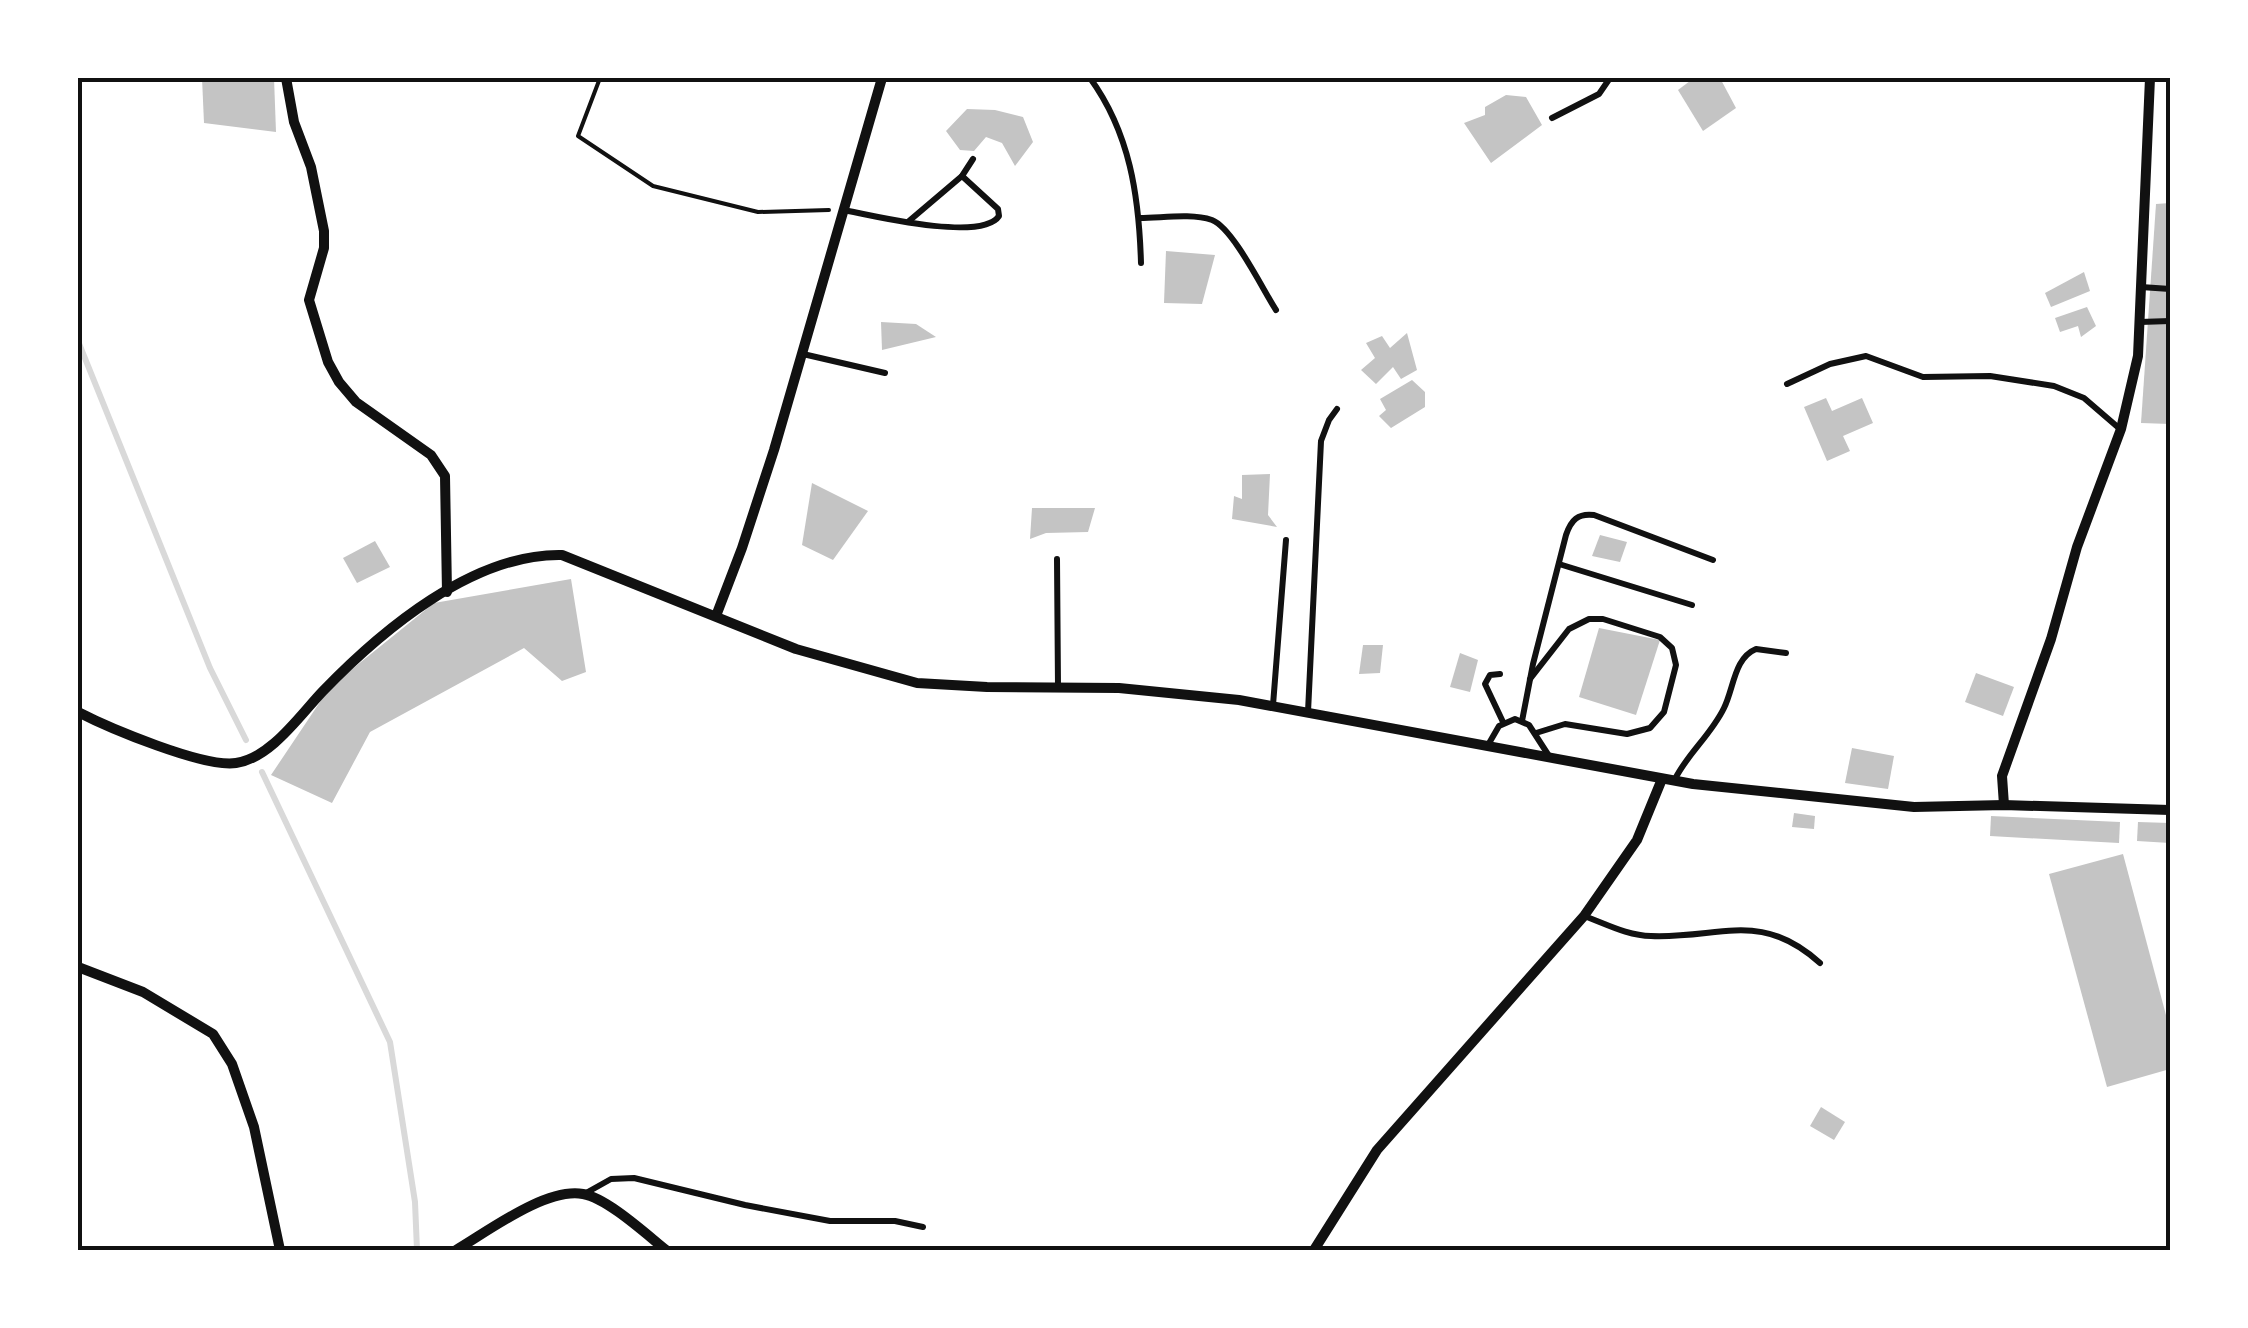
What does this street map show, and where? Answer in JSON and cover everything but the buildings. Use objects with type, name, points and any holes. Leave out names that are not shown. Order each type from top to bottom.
[{"type":"street","points":[[286,78],[324,232],[324,248],[309,300],[318,331],[338,382],[356,402],[441,466],[445,476],[447,592]]},
{"type":"street","points":[[716,616],[742,548],[802,354],[882,78]]},
{"type":"street","points":[[2004,805],[2002,776],[2050,640],[2077,547],[2121,429],[2138,356],[2150,78]]},
{"type":"street","points":[[78,712],[207,761],[234,764],[247,760],[280,737],[362,652],[404,618],[447,592],[520,560],[562,555],[796,648],[916,683],[1185,693],[1668,780],[1914,807],[2004,805],[2170,810]]},
{"type":"street","points":[[1314,1250],[1377,1150],[1584,916],[1637,840],[1668,780]]},
{"type":"street","points":[[78,967],[143,992],[214,1034],[232,1064],[254,1127],[280,1250]]},
{"type":"street","points":[[456,1250],[522,1211],[568,1194],[585,1194],[608,1207],[666,1250]]},
{"type":"lane","points":[[1090,78],[1118,125],[1129,157],[1140,218],[1141,263]]},
{"type":"lane","points":[[1552,118],[1599,94],[1610,78]]},
{"type":"lane","points":[[908,222],[962,176],[973,159]]},
{"type":"lane","points":[[844,210],[972,228],[996,222],[998,209],[962,176]]},
{"type":"lane","points":[[1140,218],[1198,218],[1218,223],[1232,238],[1276,310]]},
{"type":"lane","points":[[2140,287],[2170,290]]},
{"type":"lane","points":[[2139,322],[2170,322]]},
{"type":"lane","points":[[802,354],[884,373]]},
{"type":"lane","points":[[1787,384],[1830,364],[1866,356],[1922,377],[1990,376],[2054,386],[2084,398],[2121,429]]},
{"type":"lane","points":[[1308,713],[1321,441],[1337,410]]},
{"type":"lane","points":[[1522,721],[1569,525],[1585,514],[1713,560]]},
{"type":"lane","points":[[1273,707],[1286,540]]},
{"type":"lane","points":[[1057,558],[1058,687]]},
{"type":"lane","points":[[1558,564],[1692,604]]},
{"type":"lane","points":[[1530,679],[1568,629],[1590,619],[1603,619],[1660,637],[1676,665],[1664,712],[1650,728],[1628,734],[1565,724],[1536,733]]},
{"type":"lane","points":[[1668,780],[1723,711],[1744,657],[1756,648],[1786,653]]},
{"type":"lane","points":[[1500,674],[1490,675],[1485,684],[1503,722]]},
{"type":"lane","points":[[1503,722],[1522,721],[1536,733],[1550,759]]},
{"type":"lane","points":[[1487,746],[1503,722]]},
{"type":"lane","points":[[1584,916],[1647,936],[1734,930],[1773,932],[1801,946],[1820,962]]},
{"type":"lane","points":[[585,1194],[611,1180],[634,1178],[745,1206],[830,1221],[895,1221],[923,1227]]},
{"type":"path","points":[[600,78],[578,136],[653,186],[758,212],[844,210]]},
{"type":"waterway","points":[[78,341],[210,668],[246,740]]},
{"type":"waterway","points":[[262,772],[390,1042],[415,1202],[417,1250]]}]
